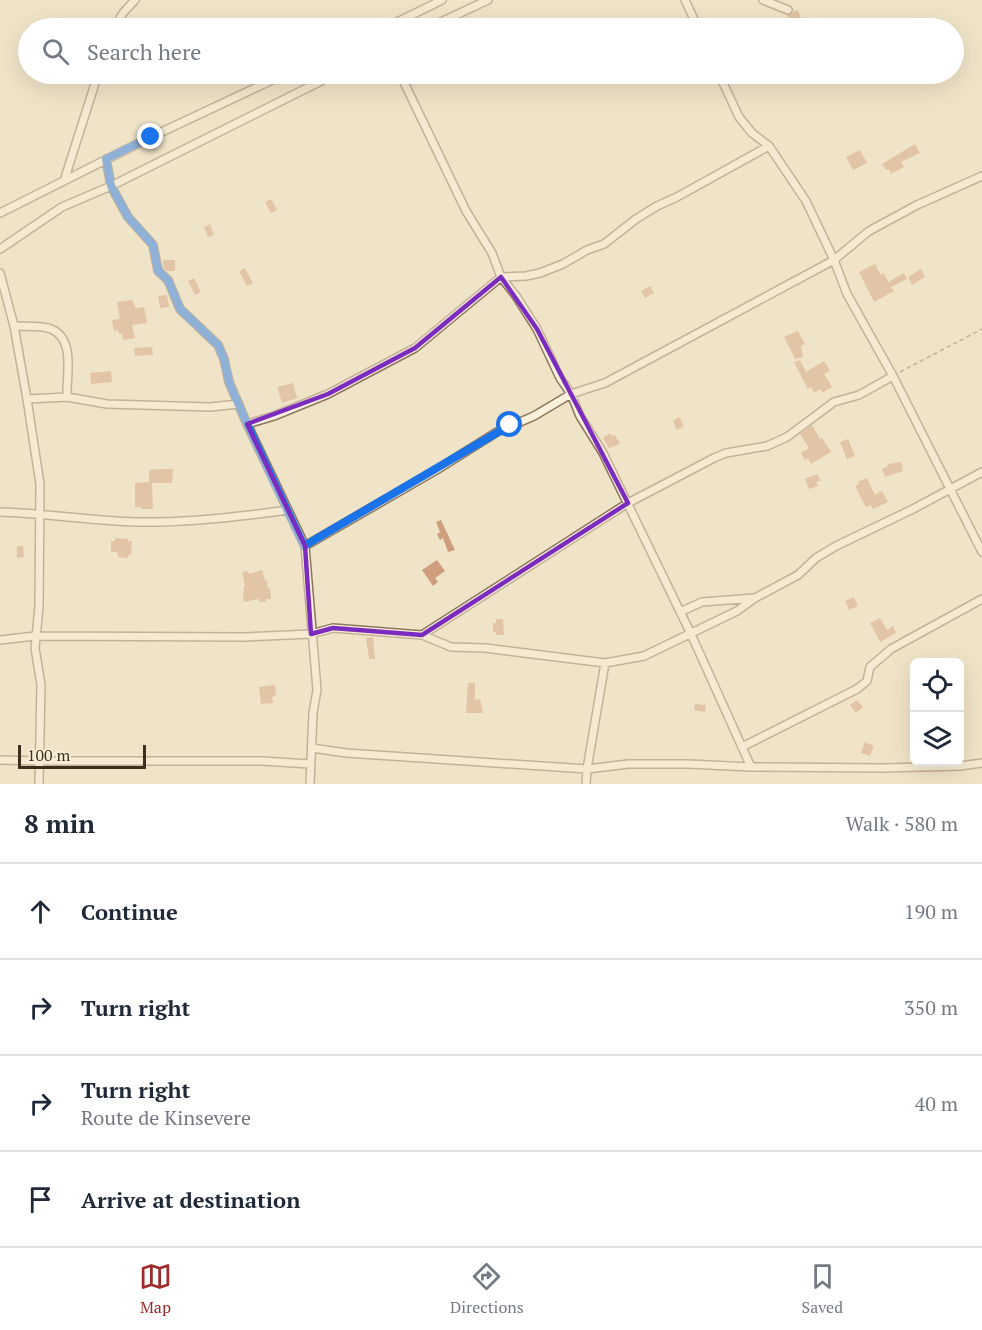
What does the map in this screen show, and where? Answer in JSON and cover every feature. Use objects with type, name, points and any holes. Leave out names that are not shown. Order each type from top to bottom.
[{"type":"street","points":[[120,18],[135,0]]},
{"type":"street","points":[[405,18],[442,0]]},
{"type":"street","points":[[449,18],[488,0]]},
{"type":"street","points":[[685,0],[693,18]]},
{"type":"street","points":[[764,0],[788,10]]},
{"type":"street","points":[[64,182],[95,84]]},
{"type":"street","points":[[0,213],[106,159],[264,84]]},
{"type":"street","points":[[0,249],[62,207],[111,186],[315,84]]},
{"type":"street","points":[[405,84],[466,211],[492,253],[501,277],[537,329],[560,378],[571,394],[580,416],[603,453],[628,502],[751,767]]},
{"type":"street","points":[[724,84],[739,117],[752,133],[769,146],[806,201],[834,260],[847,294],[893,376],[982,552]]},
{"type":"street","points":[[247,424],[274,416],[328,394],[416,348],[501,277],[526,276],[563,264],[587,250],[604,244],[657,206],[769,146]]},
{"type":"street","points":[[106,159],[111,186],[128,217],[153,245],[158,271],[168,280],[180,309],[218,345],[229,382],[304,546],[309,581],[316,690],[310,784]]},
{"type":"street","points":[[304,546],[438,469],[497,432],[534,416],[571,394],[605,383],[834,260],[869,231],[917,205],[982,176]]},
{"type":"street","points":[[1,278],[14,326],[40,484],[39,607],[35,636],[41,685],[39,784]]},
{"type":"street","points":[[14,326],[51,329],[65,342],[68,397]]},
{"type":"street","points":[[422,635],[628,502],[726,453],[767,446],[787,437],[834,402],[859,395],[893,376]]},
{"type":"street","points":[[27,399],[68,397],[107,404],[210,406],[239,404]]},
{"type":"street","points":[[0,640],[35,636],[245,637],[311,634],[333,627],[422,635],[451,647],[485,648],[605,663],[644,656],[737,611],[755,598],[798,575],[816,558],[836,546],[982,472]]},
{"type":"street","points":[[0,512],[41,513],[57,518],[138,522],[205,520],[288,510]]},
{"type":"street","points":[[680,612],[702,602],[755,598]]},
{"type":"street","points":[[742,747],[856,689],[867,681],[870,667],[891,650],[982,599]]},
{"type":"street","points":[[586,784],[605,663]]},
{"type":"street","points":[[312,748],[346,753],[587,769],[628,764],[894,768],[982,763]]},
{"type":"street","points":[[0,759],[262,761],[310,764]]},
{"type":"path","points":[[893,376],[982,329]]},
{"type":"highlighted area","points":[[501,277],[537,329],[628,503],[422,635],[333,628],[311,634],[305,546],[247,424],[328,394],[415,348]]},
{"type":"building","points":[[798,10],[801,18],[788,18],[787,15]]},
{"type":"building","points":[[915,144],[920,153],[901,162],[904,167],[891,174],[889,169],[886,170],[882,164]]},
{"type":"building","points":[[860,150],[867,163],[853,170],[846,157]]},
{"type":"building","points":[[271,199],[277,210],[271,213],[265,202]]},
{"type":"building","points":[[210,224],[214,235],[208,237],[204,227]]},
{"type":"building","points":[[163,260],[175,260],[175,271],[167,271],[163,268]]},
{"type":"building","points":[[875,264],[881,275],[884,273],[888,282],[904,273],[907,279],[891,287],[894,291],[874,302],[859,272]]},
{"type":"building","points":[[245,268],[253,283],[247,286],[239,271]]},
{"type":"building","points":[[921,269],[925,277],[912,285],[908,277]]},
{"type":"building","points":[[194,278],[201,292],[195,295],[188,281]]},
{"type":"building","points":[[650,286],[654,293],[645,298],[641,291]]},
{"type":"building","points":[[167,295],[169,307],[160,308],[158,296]]},
{"type":"building","points":[[132,300],[136,308],[144,307],[147,323],[132,325],[135,338],[123,340],[118,330],[114,331],[112,320],[120,319],[117,302]]},
{"type":"building","points":[[798,331],[805,344],[801,346],[803,357],[795,359],[784,337]]},
{"type":"building","points":[[152,347],[153,355],[135,356],[134,348]]},
{"type":"building","points":[[800,360],[806,372],[824,361],[830,371],[824,374],[832,387],[822,393],[820,389],[814,393],[811,387],[808,389],[794,362]]},
{"type":"building","points":[[111,371],[112,382],[91,384],[90,373]]},
{"type":"building","points":[[293,383],[297,398],[282,403],[277,387]]},
{"type":"building","points":[[679,417],[684,426],[677,430],[673,421]]},
{"type":"building","points":[[812,425],[831,452],[811,464],[808,458],[805,460],[801,453],[809,448],[800,434]]},
{"type":"building","points":[[610,433],[612,436],[615,435],[620,444],[609,448],[603,438]]},
{"type":"building","points":[[848,439],[855,456],[847,459],[840,442]]},
{"type":"building","points":[[901,462],[903,471],[885,477],[882,469],[888,464]]},
{"type":"building","points":[[173,469],[172,483],[152,483],[153,509],[135,507],[135,483],[149,482],[149,470]]},
{"type":"building","points":[[818,474],[820,481],[816,482],[818,486],[809,489],[805,479]]},
{"type":"building","points":[[867,478],[875,495],[882,491],[888,502],[873,509],[871,505],[866,507],[855,486]]},
{"type":"building","points":[[441,520],[455,550],[448,552],[443,538],[440,540],[437,534],[440,532],[436,522]]},
{"type":"building","points":[[115,538],[132,541],[131,555],[128,555],[128,558],[118,557],[117,552],[111,552],[111,541],[115,541]]},
{"type":"building","points":[[17,546],[23,546],[24,557],[17,558]]},
{"type":"building","points":[[437,560],[445,571],[435,578],[438,582],[433,586],[422,570]]},
{"type":"building","points":[[262,570],[268,589],[270,589],[271,599],[266,599],[266,602],[259,602],[259,599],[244,602],[243,587],[245,587],[242,572],[248,571],[249,574]]},
{"type":"building","points":[[854,597],[858,606],[849,610],[845,601]]},
{"type":"building","points":[[880,618],[887,630],[893,626],[896,633],[880,642],[870,623]]},
{"type":"building","points":[[496,619],[503,619],[504,635],[496,635],[496,632],[493,632],[493,623],[496,623]]},
{"type":"building","points":[[373,637],[375,659],[369,659],[366,638]]},
{"type":"building","points":[[468,683],[475,683],[475,700],[480,699],[483,713],[466,713]]},
{"type":"building","points":[[275,685],[276,696],[272,697],[273,703],[261,704],[259,687]]},
{"type":"building","points":[[857,700],[863,707],[856,713],[850,705]]},
{"type":"building","points":[[695,704],[706,705],[705,712],[694,710]]},
{"type":"building","points":[[865,742],[874,746],[870,756],[861,753]]},
{"type":"route","points":[[151,137],[106,159],[111,186],[128,217],[153,245],[159,274],[164,275],[168,280],[180,309],[218,345],[229,382],[304,546],[510,425]]}]
